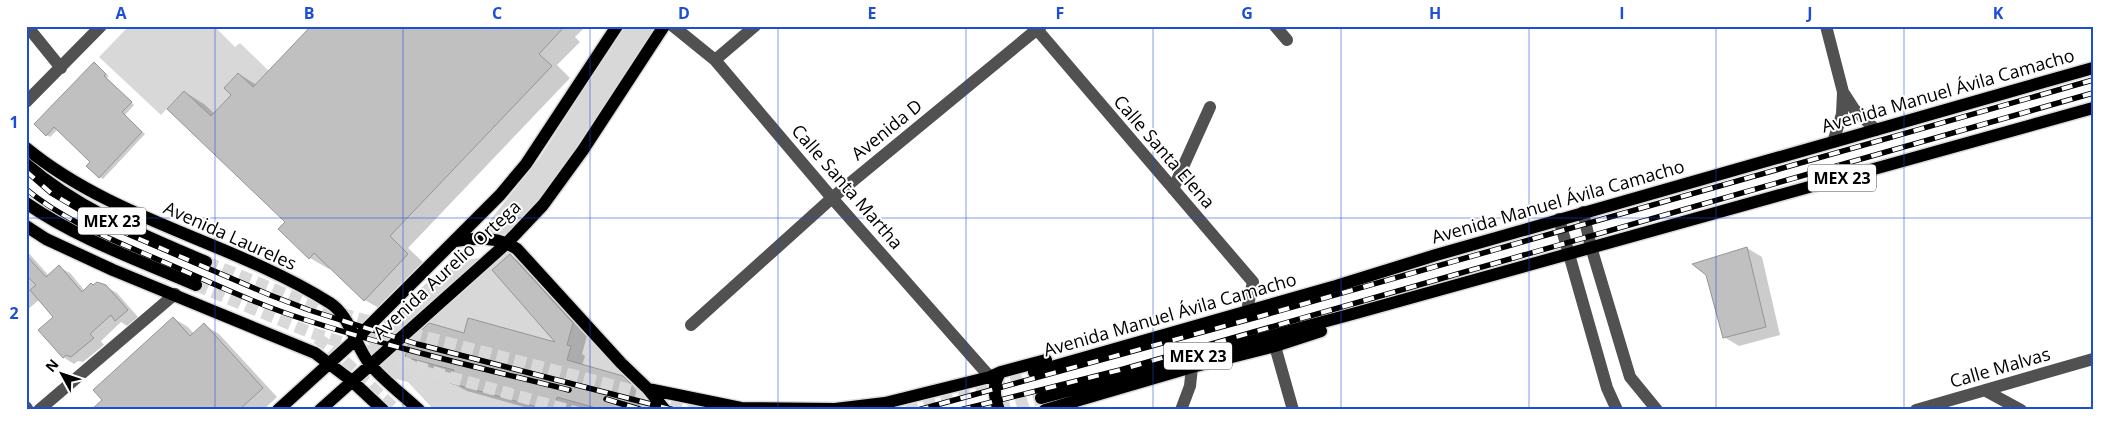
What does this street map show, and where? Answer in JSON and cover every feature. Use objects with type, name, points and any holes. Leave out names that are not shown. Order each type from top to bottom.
[{"type":"main road","name":"Avenida Aurelio Ortega","points":[[278,410],[330,363],[480,217],[526,164],[617,26]]},
{"type":"main road","name":"Avenida Aurelio Ortega","points":[[320,410],[507,243],[543,205],[562,181],[664,26]]},
{"type":"main road","name":"Avenida Manuel Ávila Camacho","points":[[1034,372],[1336,286],[1394,267],[1583,212],[2093,68]]},
{"type":"main road","name":"MEX 23","points":[[1043,404],[1356,313],[2093,108]]},
{"type":"main road","name":"Avenida Laureles","points":[[26,148],[65,177],[108,201],[284,278],[331,304],[345,320],[354,340],[371,365],[419,410]]},
{"type":"main road","name":"Avenida Laureles","points":[[26,164],[62,193],[111,220],[206,262]]},
{"type":"main road","name":"MEX 23","points":[[26,203],[75,233],[196,284]]},
{"type":"main road","points":[[26,226],[46,239],[104,265],[315,354],[330,363],[352,381],[383,410]]},
{"type":"main road","points":[[455,241],[487,238],[507,243],[517,249],[621,363],[648,389],[664,410]]},
{"type":"main road","points":[[648,389],[741,408],[835,409],[885,403],[1341,278],[1394,267]]},
{"type":"main road","points":[[1043,404],[1275,346],[1343,323],[1356,313]]},
{"type":"main road","points":[[995,374],[995,396],[999,410]]},
{"type":"street","points":[[27,26],[61,68]]},
{"type":"street","points":[[26,102],[102,26]]},
{"type":"street","name":"Calle Santa Martha","points":[[673,26],[715,60],[832,198],[995,374]]},
{"type":"street","points":[[715,60],[756,26]]},
{"type":"street","points":[[1275,26],[1287,40]]},
{"type":"street","points":[[1826,26],[1843,92],[1842,114],[1833,142]]},
{"type":"street","name":"Calle Santa Elena","points":[[1037,27],[1253,282],[1248,305]]},
{"type":"street","name":"Avenida D","points":[[691,325],[832,198],[1037,27]]},
{"type":"street","points":[[1843,92],[1854,109],[1876,130]]},
{"type":"street","points":[[1173,189],[1210,107]]},
{"type":"street","points":[[1583,212],[1591,247],[1630,376],[1657,410]]},
{"type":"street","points":[[1559,219],[1607,388],[1617,410]]},
{"type":"street","points":[[39,410],[175,294]]},
{"type":"street","points":[[1275,346],[1293,410]]},
{"type":"street","name":"Calle Malvas","points":[[1916,410],[2093,359]]},
{"type":"street","points":[[1181,410],[1189,392],[1192,367]]},
{"type":"street","points":[[1986,390],[2021,410]]},
{"type":"shaded area","points":[[129,26],[214,26],[235,47],[240,43],[269,71],[253,87],[238,73],[224,88],[231,95],[211,116],[184,91],[161,115],[99,57]]},
{"type":"shaded area","points":[[624,26],[660,26],[562,173],[514,234],[498,235],[483,229],[539,159]]},
{"type":"shaded area","points":[[508,251],[615,363],[651,410],[434,410],[408,382],[391,378],[380,369],[381,363]]},
{"type":"shaded area","points":[[478,258],[478,261],[376,351],[365,340],[433,277],[458,262]]},
{"type":"building","points":[[311,26],[565,26],[539,54],[552,66],[390,236],[408,254],[364,301],[314,253],[309,259],[278,229],[285,222],[167,109],[184,91],[211,116],[231,95],[224,88],[238,73],[253,87]]},
{"type":"building","points":[[94,62],[106,74],[104,76],[132,102],[122,112],[142,132],[99,178],[86,166],[90,162],[54,127],[46,136],[34,124]]},
{"type":"building","points":[[1747,247],[1766,327],[1723,338],[1706,275],[1692,264]]},
{"type":"building","points":[[510,254],[573,323],[567,345],[571,346],[567,360],[623,376],[630,383],[622,410],[603,410],[557,397],[554,410],[548,410],[450,383],[454,370],[405,357],[409,342],[429,323],[464,333],[468,318],[555,342],[492,270]]},
{"type":"building","points":[[26,255],[46,277],[59,265],[82,292],[91,283],[93,285],[97,282],[106,285],[128,310],[115,321],[111,315],[90,334],[94,338],[71,357],[66,355],[63,358],[38,330],[53,317],[30,290],[36,285],[26,275]]},
{"type":"building","points":[[173,317],[190,336],[204,323],[263,388],[239,410],[91,410],[102,400],[93,390]]},
{"type":"tunnel","points":[[206,262],[318,307],[413,334],[708,410]]},
{"type":"tunnel","points":[[196,285],[309,332],[446,376],[568,410]]},
{"type":"tunnel","points":[[317,338],[331,348],[396,410]]},
{"type":"tunnel","points":[[888,410],[1034,372]]},
{"type":"tunnel","points":[[999,410],[1041,398]]},
{"type":"railway","points":[[918,410],[1261,316],[2093,80]]},
{"type":"railway","points":[[960,410],[1120,370],[2093,93]]},
{"type":"railway","points":[[26,171],[51,193],[100,222],[309,310],[417,344],[674,410]]},
{"type":"railway","points":[[26,189],[58,212],[93,231],[270,308],[371,340],[569,390]]},
{"type":"railway","points":[[606,399],[642,410]]}]
